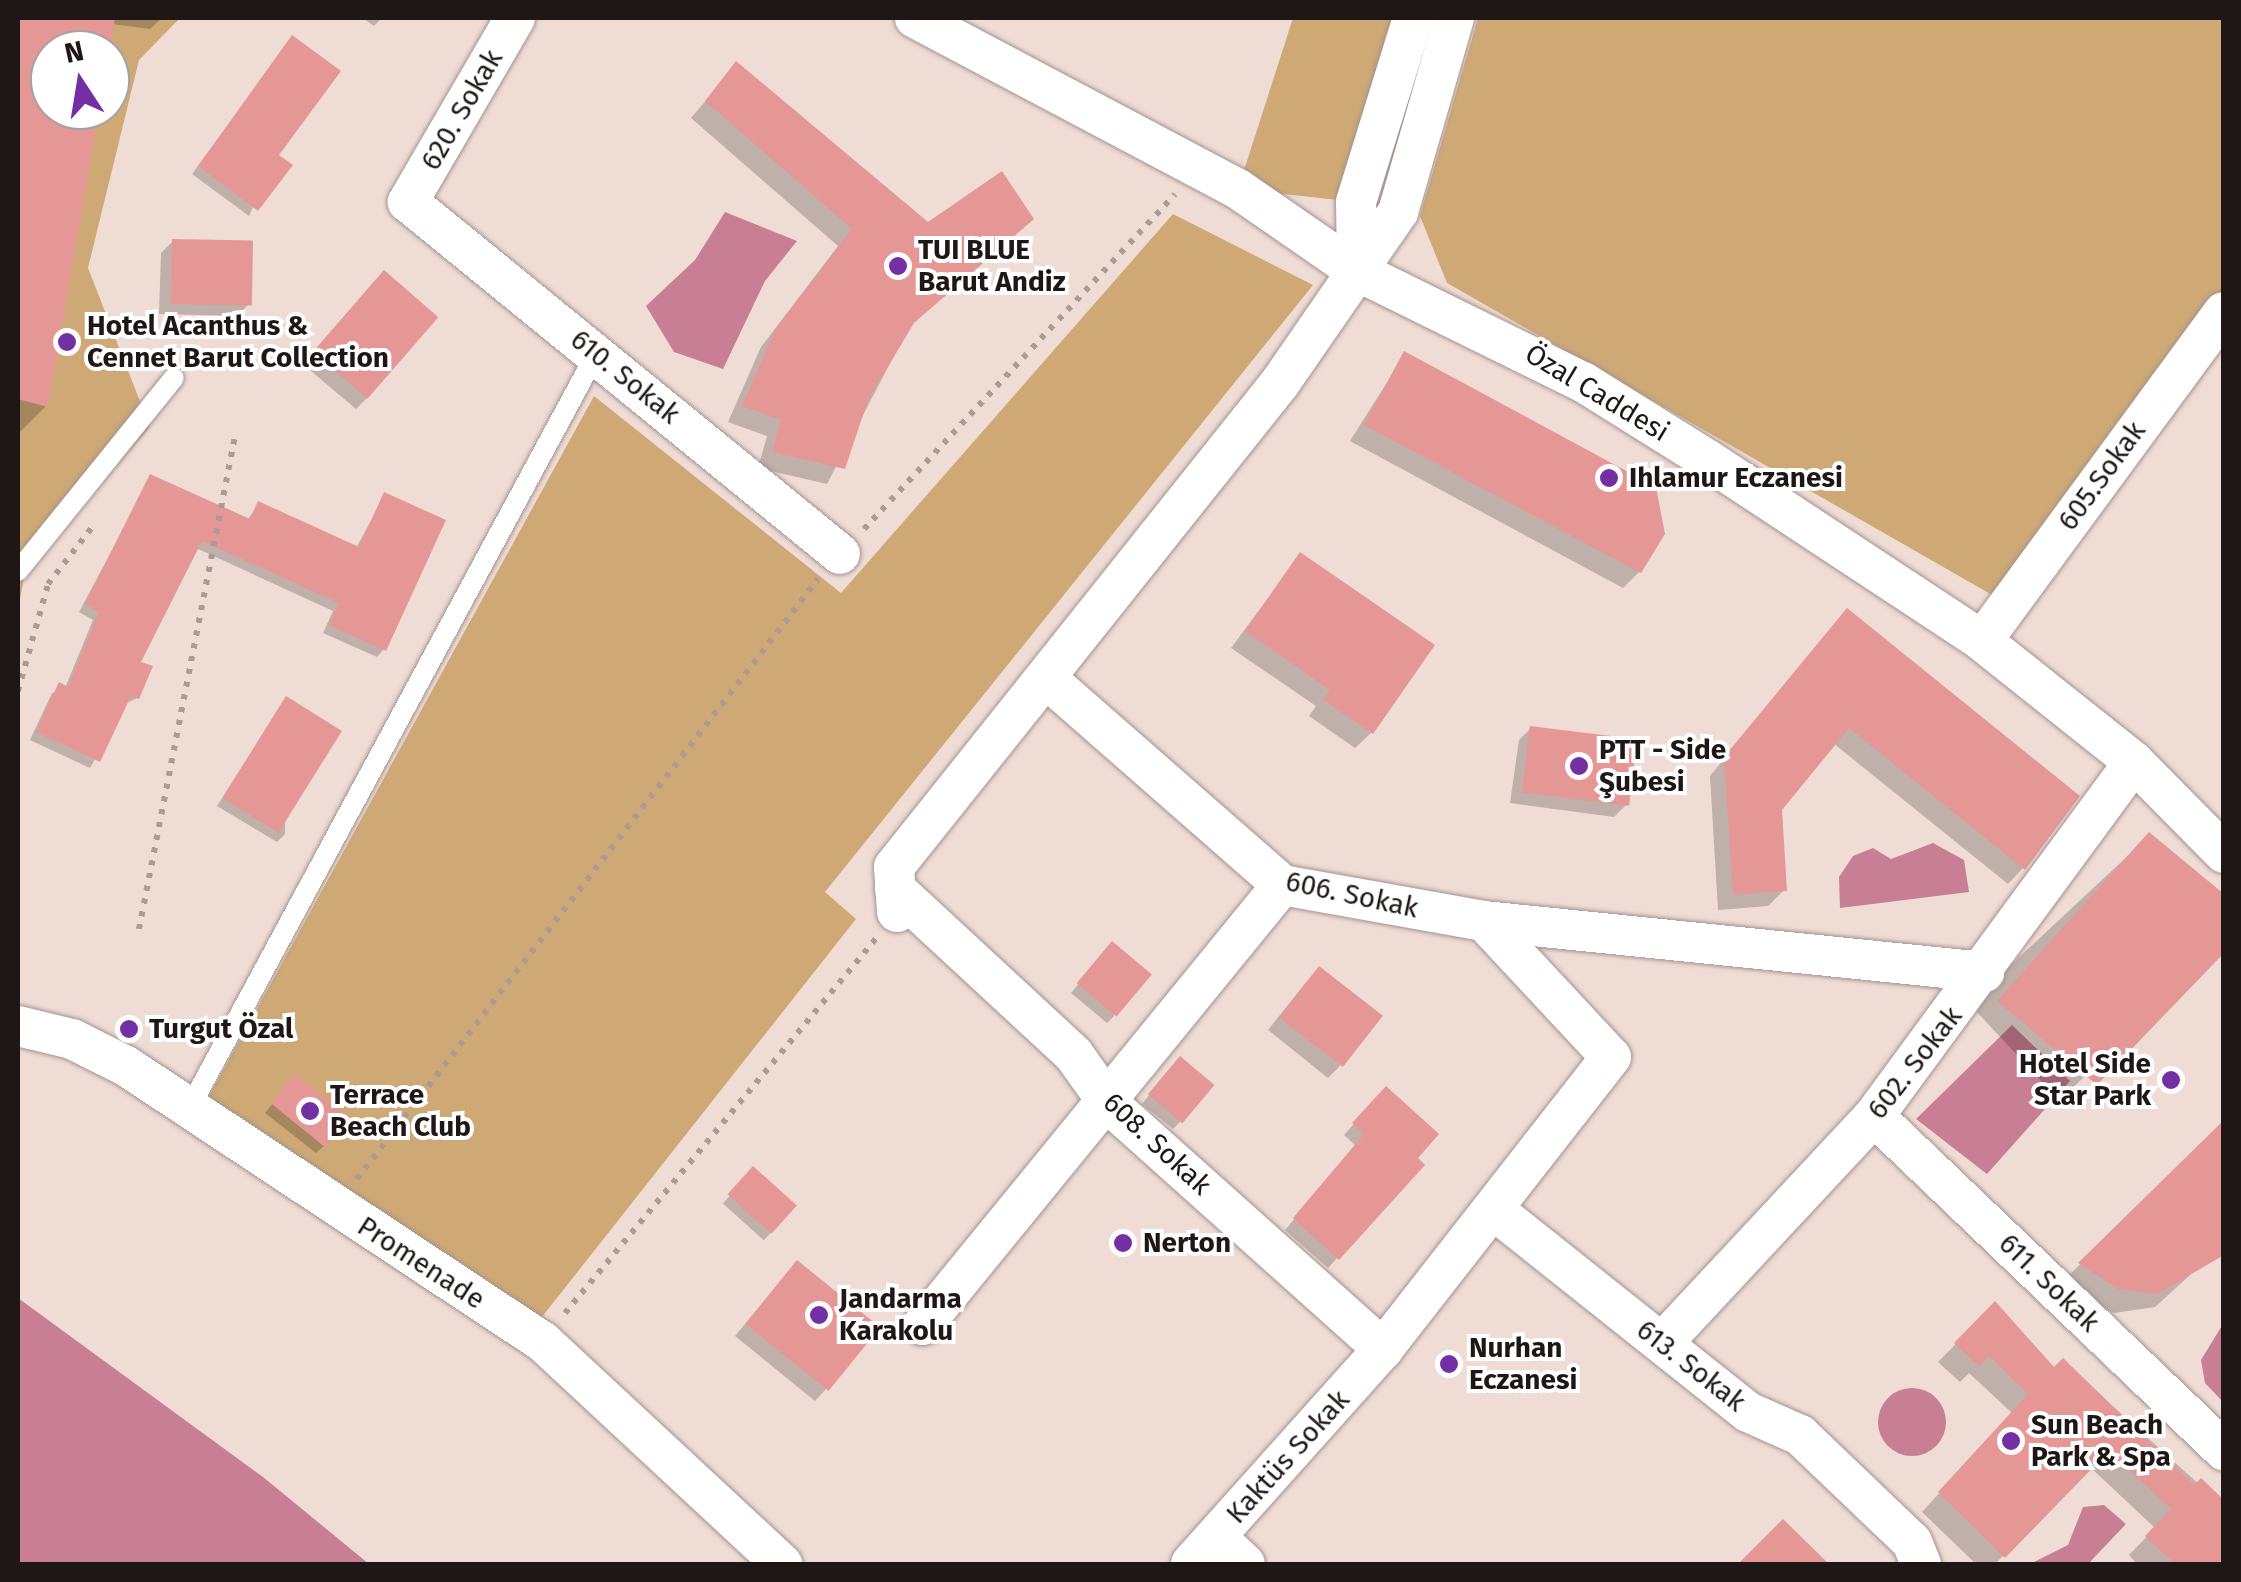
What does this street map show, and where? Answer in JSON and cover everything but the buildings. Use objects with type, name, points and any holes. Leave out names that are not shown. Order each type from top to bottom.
[{"type":"street","name":"620. Sokak","points":[[408,202],[515,18]]},
{"type":"street","name":"Özal Caddesi","points":[[915,18],[1197,171],[1357,271],[1583,382],[1982,640],[2134,762],[2224,853]]},
{"type":"street","points":[[1357,271],[1356,202],[1413,18]]},
{"type":"street","points":[[896,901],[894,867],[1047,679],[1398,212],[1454,18]]},
{"type":"street","name":"610. Sokak","points":[[408,202],[840,554]]},
{"type":"street","name":"605.Sokak","points":[[1982,640],[2224,312]]},
{"type":"street","name":"606. Sokak","points":[[1047,679],[1282,885],[1484,922],[1984,972]]},
{"type":"street","name":"602. Sokak","points":[[1666,1339],[1874,1116],[1984,972],[2134,762]]},
{"type":"street","points":[[923,1324],[1109,1104],[1282,885]]},
{"type":"street","name":"608. Sokak","points":[[896,901],[1074,1055],[1109,1104],[1384,1349]]},
{"type":"street","name":"Kaktüs Sokak","points":[[1218,1555],[1611,1058],[1484,922]]},
{"type":"street","name":"Promenade","points":[[18,1026],[72,1038],[190,1106],[336,1208],[542,1341],[782,1564]]},
{"type":"street","name":"611. Sokak","points":[[1874,1116],[2224,1450]]},
{"type":"street","name":"613. Sokak","points":[[1494,1210],[1594,1296],[1666,1339],[1748,1412],[1800,1435],[1912,1542],[1921,1564]]},
{"type":"lane","points":[[190,1106],[596,354]]},
{"type":"lane","points":[[18,571],[174,378]]},
{"type":"path","points":[[336,1208],[840,554],[1197,171]]},
{"type":"path","points":[[139,929],[234,436]]},
{"type":"path","points":[[18,691],[48,584],[96,522]]},
{"type":"path","points":[[542,1341],[896,901]]},
{"type":"shaded area","name":"Hotel Acanthus & Cennet Barut Collection","points":[[18,18],[180,18],[139,60],[130,97],[130,30],[30,30],[30,130],[122,130],[88,268],[150,427],[25,573],[18,610]]},
{"type":"shaded area","points":[[1293,18],[1413,18],[1356,202],[1238,189]]},
{"type":"shaded area","points":[[1478,18],[2223,18],[2223,294],[1994,596],[1447,283],[1420,216]]},
{"type":"shaded area","points":[[725,212],[797,241],[765,281],[723,369],[674,352],[646,306],[695,260]]},
{"type":"shaded area","points":[[1173,214],[1313,285],[825,892],[856,919],[538,1322],[208,1098],[594,396],[841,593]]},
{"type":"shaded area","points":[[1933,843],[1964,860],[1969,892],[1840,908],[1839,877],[1853,856],[1873,848],[1891,859]]},
{"type":"shaded area","points":[[2012,1025],[2070,1081],[1987,1174],[1916,1119]]},
{"type":"shaded area","points":[[18,1298],[263,1477],[369,1564],[18,1564]]},
{"type":"shaded area","points":[[2223,1324],[2223,1402],[2205,1383],[2201,1360]]},
{"type":"shaded area","points":[[1912,1388],[1936,1398],[1946,1422],[1936,1446],[1912,1456],[1888,1446],[1878,1422],[1888,1398]]},
{"type":"shaded area","points":[[2104,1505],[2126,1524],[2088,1564],[2030,1564],[2068,1545],[2083,1507]]},
{"type":"place","name":"TUI BLUE Barut Andiz","points":[[898,266]]},
{"type":"place","name":"Hotel Acanthus & Cennet Barut Collection","points":[[67,342]]},
{"type":"place","name":"Ihlamur Eczanesi","points":[[1609,478]]},
{"type":"place","name":"PTT - Side Şubesi","points":[[1579,766]]},
{"type":"place","name":"Turgut Özal","points":[[129,1029]]},
{"type":"place","name":"Hotel Side Star Park","points":[[2171,1080]]},
{"type":"place","name":"Terrace Beach Club","points":[[310,1111]]},
{"type":"place","name":"Nerton","points":[[1123,1243]]},
{"type":"place","name":"Jandarma Karakolu","points":[[819,1315]]},
{"type":"place","name":"Nurhan Eczanesi","points":[[1449,1364]]},
{"type":"place","name":"Sun Beach Park & Spa","points":[[2011,1441]]}]
